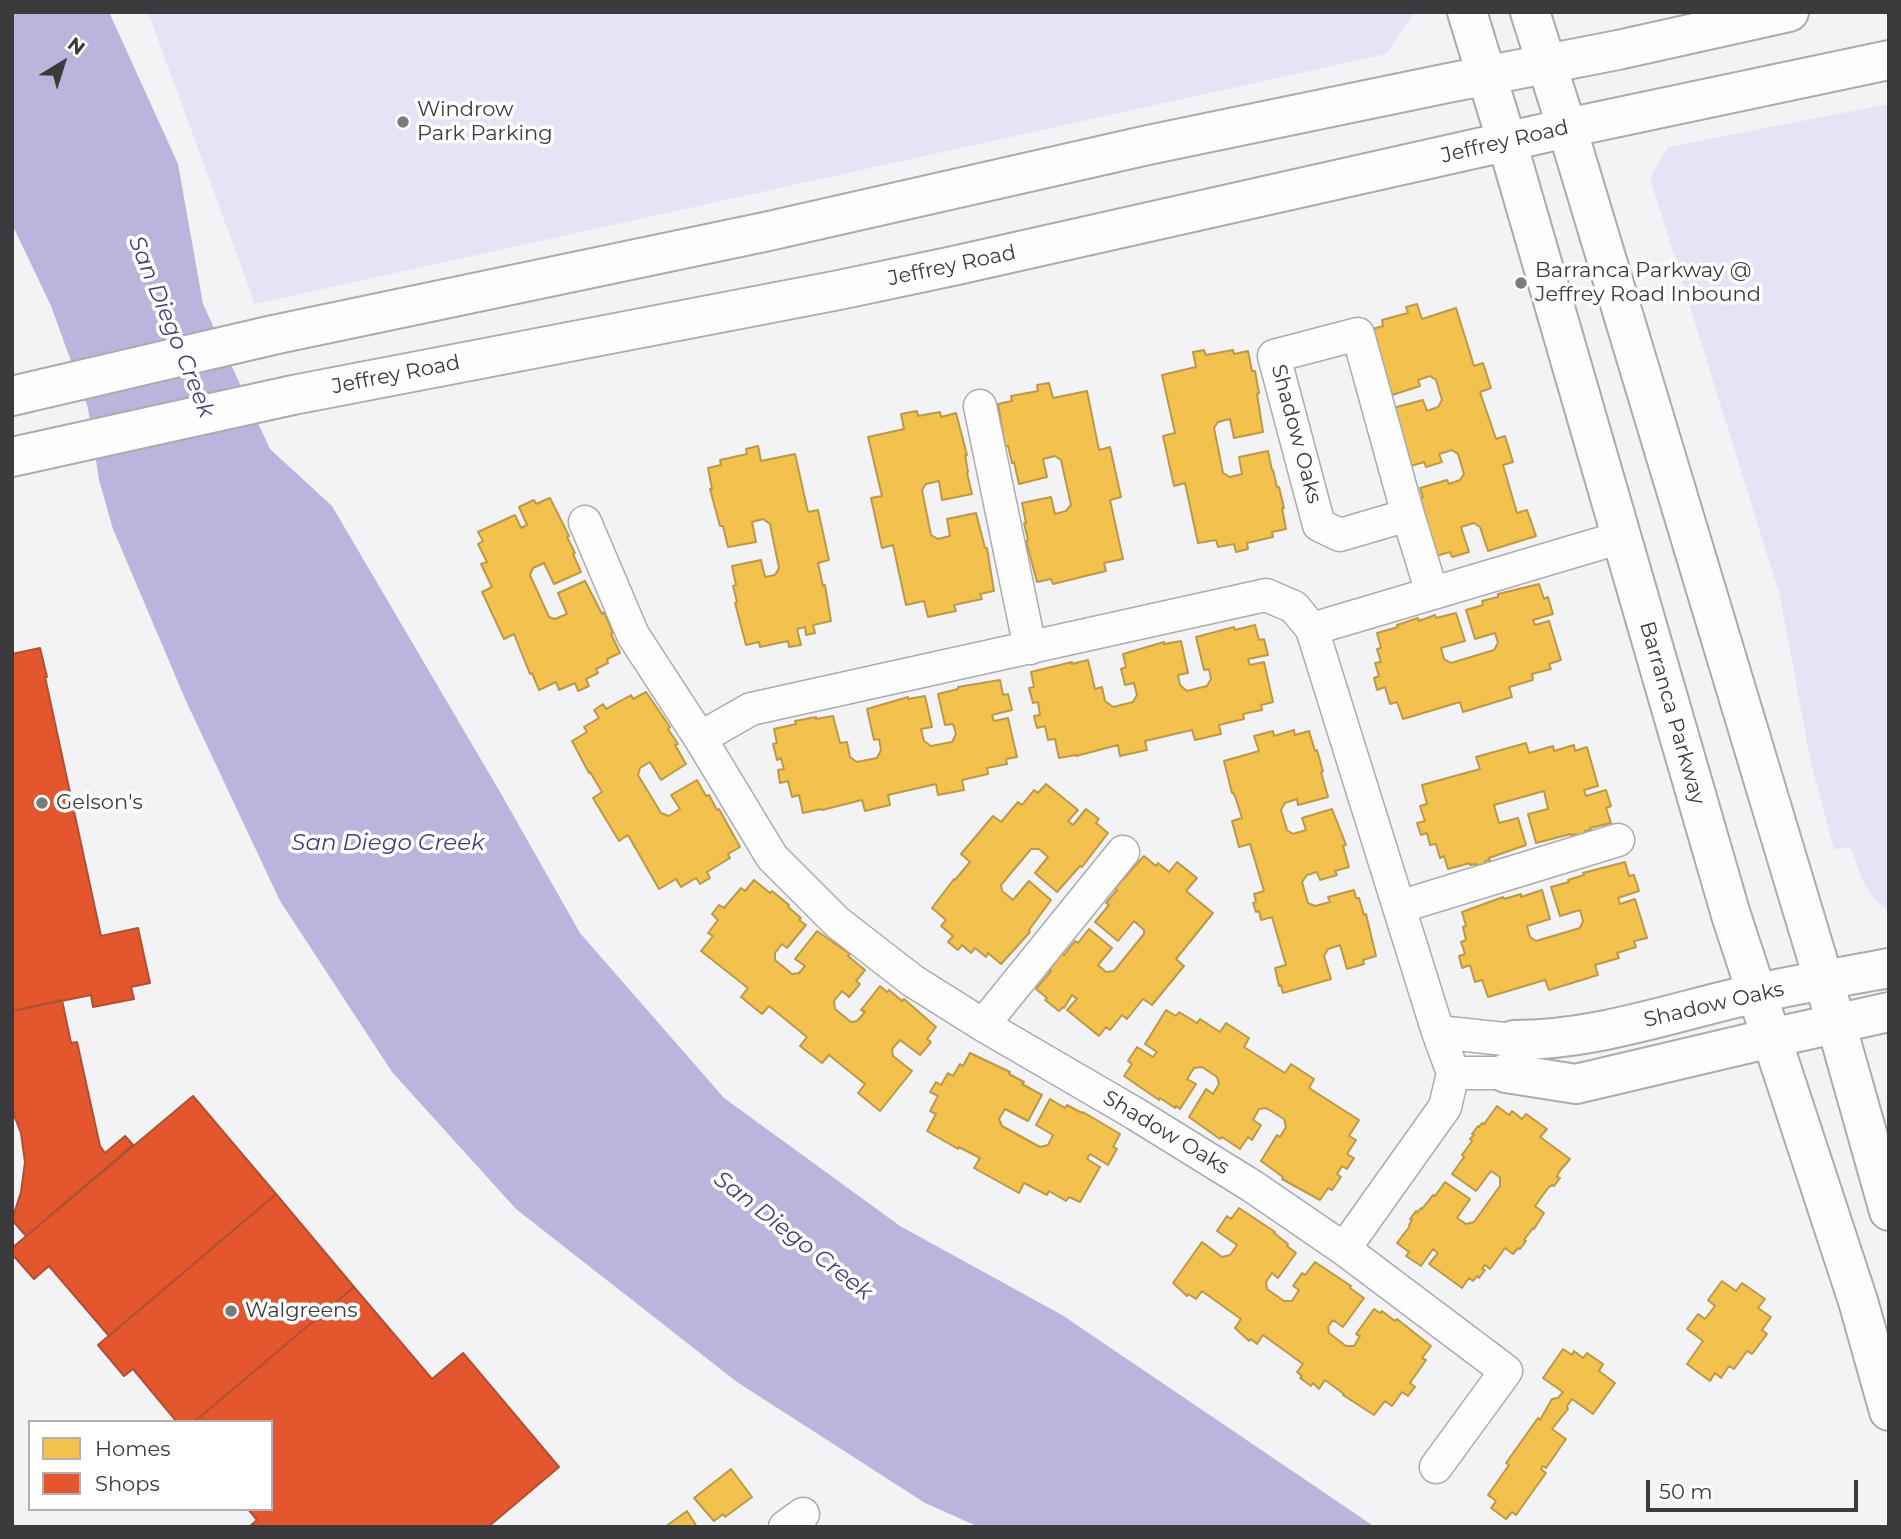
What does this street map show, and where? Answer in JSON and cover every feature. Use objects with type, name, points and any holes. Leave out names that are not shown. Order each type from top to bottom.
[{"type":"main road","name":"Barranca Parkway","points":[[1467,12],[1731,915],[1858,1301],[1889,1411]]},
{"type":"main road","points":[[1530,12],[1824,981],[1889,1211]]},
{"type":"main road","points":[[12,396],[273,335],[769,231],[1148,145],[1486,75],[1547,65],[1789,12]]},
{"type":"main road","name":"Jeffrey Road","points":[[12,457],[293,395],[953,266],[1567,128],[1889,60]]},
{"type":"main road","name":"Shadow Oaks","points":[[1510,1057],[1543,1040],[1624,1027],[1756,993],[1889,968]]},
{"type":"main road","name":"Shadow Oaks","points":[[1510,1057],[1576,1084],[1889,1012]]},
{"type":"street","name":"Shadow Oaks","points":[[1408,515],[1340,535],[1319,524],[1274,356],[1358,334],[1432,593]]},
{"type":"street","points":[[980,406],[1030,648]]},
{"type":"street","name":"Shadow Oaks","points":[[585,522],[634,635],[772,857],[837,922],[913,981],[1252,1186],[1344,1249],[1506,1371],[1436,1467]]},
{"type":"street","points":[[1312,629],[1622,537]]},
{"type":"street","points":[[700,738],[751,709],[1266,595],[1294,607],[1312,629],[1453,1073],[1445,1107],[1344,1249]]},
{"type":"street","points":[[1399,907],[1618,840]]},
{"type":"street","points":[[983,1025],[1122,852]]},
{"type":"street","name":"Shadow Oaks","points":[[1438,1032],[1510,1057]]},
{"type":"street","name":"Shadow Oaks","points":[[1453,1073],[1510,1057]]},
{"type":"shaded area","points":[[148,12],[1415,12],[1386,54],[255,304]]},
{"type":"shaded area","points":[[1889,104],[1889,910],[1869,891],[1851,848],[1834,849],[1811,763],[1780,596],[1650,178],[1668,147]]},
{"type":"water","name":"San Diego Creek","points":[[12,12],[109,12],[178,164],[203,304],[270,449],[332,506],[580,933],[724,1098],[900,1226],[1062,1315],[1375,1527],[979,1527],[925,1503],[737,1382],[516,1209],[392,1072],[280,901],[186,701],[113,529],[99,480],[88,408],[51,306],[12,224]]},
{"type":"building: Homes","points":[[1417,304],[1422,319],[1456,308],[1474,366],[1483,363],[1491,388],[1480,392],[1496,439],[1505,436],[1513,462],[1503,465],[1517,513],[1527,510],[1536,536],[1488,551],[1480,527],[1474,523],[1461,527],[1469,552],[1452,557],[1450,552],[1436,556],[1423,515],[1420,488],[1447,480],[1449,484],[1460,480],[1464,474],[1458,454],[1452,450],[1439,454],[1442,462],[1426,467],[1424,462],[1411,466],[1393,408],[1423,400],[1427,411],[1438,407],[1442,400],[1436,380],[1430,376],[1418,380],[1420,386],[1392,395],[1369,330],[1383,326],[1382,320],[1408,313],[1406,307]]},
{"type":"building: Homes","points":[[1204,350],[1206,355],[1233,350],[1234,354],[1248,351],[1252,371],[1255,371],[1263,432],[1234,438],[1230,419],[1218,422],[1214,428],[1223,473],[1230,477],[1242,474],[1239,457],[1268,451],[1284,508],[1286,529],[1272,532],[1273,537],[1247,543],[1248,549],[1236,552],[1234,544],[1218,547],[1216,540],[1198,543],[1185,483],[1174,486],[1163,436],[1175,433],[1162,375],[1196,367],[1193,352]]},
{"type":"building: Homes","points":[[1049,383],[1053,398],[1087,391],[1099,450],[1110,447],[1121,497],[1110,500],[1123,559],[1104,563],[1106,571],[1053,584],[1051,579],[1037,582],[1026,541],[1022,503],[1051,497],[1055,514],[1066,511],[1071,505],[1061,460],[1055,456],[1043,459],[1047,477],[1019,484],[1014,462],[1012,463],[1008,446],[1005,446],[998,404],[1012,401],[1011,396],[1038,391],[1037,385]]},
{"type":"building: Homes","points":[[917,411],[918,416],[940,412],[941,417],[956,413],[967,455],[967,473],[972,494],[942,500],[939,481],[926,484],[922,490],[931,535],[938,539],[950,536],[947,519],[976,513],[987,548],[994,591],[980,594],[982,599],[954,605],[956,611],[928,617],[924,601],[906,605],[893,545],[882,548],[871,498],[882,496],[868,437],[904,429],[901,414]]},
{"type":"building: Homes","points":[[758,446],[761,461],[795,454],[808,512],[818,510],[829,560],[818,563],[831,621],[813,625],[815,633],[806,635],[805,627],[797,629],[801,645],[789,647],[788,641],[760,647],[759,642],[746,645],[735,603],[737,602],[733,586],[736,585],[732,566],[761,560],[765,577],[775,575],[779,568],[770,524],[763,519],[752,522],[756,542],[728,547],[710,489],[708,468],[721,465],[720,460],[747,454],[746,449]]},
{"type":"building: Homes","points":[[550,498],[569,536],[567,537],[581,572],[554,584],[544,563],[533,568],[530,575],[549,617],[555,619],[567,614],[558,593],[585,581],[602,614],[604,612],[620,653],[607,659],[608,663],[596,669],[598,673],[586,679],[589,686],[578,691],[575,683],[559,690],[556,682],[539,690],[514,634],[504,639],[482,592],[492,587],[481,564],[487,562],[478,544],[483,541],[478,532],[515,515],[521,528],[527,525],[519,507],[534,500],[536,504]]},
{"type":"building: Homes","points":[[1539,584],[1544,599],[1548,597],[1553,614],[1533,620],[1535,625],[1549,621],[1561,660],[1549,664],[1551,669],[1532,674],[1533,680],[1509,687],[1512,697],[1463,712],[1460,702],[1403,719],[1397,702],[1390,704],[1385,687],[1377,690],[1374,678],[1379,676],[1375,663],[1381,662],[1377,649],[1381,648],[1377,633],[1418,618],[1419,621],[1435,615],[1436,618],[1456,613],[1465,641],[1441,648],[1444,659],[1451,663],[1494,650],[1498,643],[1495,633],[1475,639],[1466,610],[1483,605],[1482,601],[1498,597],[1498,594]]},
{"type":"building: Homes","points":[[1255,625],[1259,640],[1264,639],[1268,655],[1248,659],[1250,665],[1264,662],[1273,702],[1261,705],[1262,710],[1243,714],[1244,719],[1219,725],[1221,734],[1195,740],[1192,730],[1145,741],[1147,750],[1120,756],[1118,745],[1059,758],[1055,739],[1048,740],[1045,726],[1037,728],[1034,716],[1040,715],[1038,702],[1033,703],[1029,688],[1034,687],[1031,672],[1088,660],[1095,689],[1102,687],[1105,701],[1113,707],[1133,702],[1137,695],[1134,683],[1125,685],[1121,669],[1126,667],[1123,654],[1164,642],[1181,641],[1188,673],[1178,675],[1180,685],[1187,691],[1207,686],[1211,679],[1209,669],[1204,670],[1196,637],[1234,627],[1235,630]]},
{"type":"building: Homes","points":[[1000,680],[1003,695],[1008,694],[1012,710],[992,715],[994,721],[1008,718],[1017,757],[1006,759],[1007,764],[987,768],[988,774],[962,780],[964,790],[938,795],[936,784],[888,795],[890,805],[865,811],[862,800],[803,813],[799,795],[792,797],[788,781],[780,783],[778,770],[784,769],[781,758],[777,760],[773,744],[777,743],[774,729],[796,724],[795,721],[833,716],[840,743],[847,742],[850,757],[857,762],[877,758],[881,750],[879,739],[874,740],[867,709],[908,697],[925,696],[932,727],[921,729],[924,741],[931,746],[952,742],[956,734],[953,724],[945,725],[938,694],[958,687]]},
{"type":"building: Homes","points":[[646,692],[670,727],[668,729],[686,764],[661,780],[650,762],[640,768],[638,775],[661,813],[669,816],[680,809],[671,795],[697,780],[706,796],[709,795],[717,810],[719,809],[740,847],[728,854],[730,858],[707,872],[710,878],[700,884],[696,878],[681,887],[676,879],[659,889],[628,835],[619,841],[593,798],[602,792],[572,741],[587,732],[584,727],[599,718],[594,710],[603,704],[606,709],[631,695],[633,699]]},
{"type":"building: Homes","points":[[1294,730],[1295,735],[1309,731],[1315,751],[1317,750],[1328,797],[1298,805],[1297,799],[1285,803],[1281,810],[1287,830],[1293,834],[1306,830],[1302,818],[1332,809],[1346,845],[1343,846],[1349,867],[1335,871],[1337,875],[1320,880],[1317,872],[1307,875],[1302,882],[1308,903],[1315,906],[1330,902],[1328,897],[1354,890],[1364,915],[1366,914],[1376,956],[1363,960],[1364,964],[1347,969],[1340,945],[1328,949],[1324,956],[1331,979],[1283,993],[1275,968],[1286,965],[1272,917],[1261,920],[1253,903],[1256,902],[1254,894],[1264,891],[1250,844],[1239,847],[1232,821],[1242,818],[1224,761],[1259,751],[1254,736],[1273,731],[1274,736]]},
{"type":"building: Homes","points":[[1526,743],[1529,753],[1553,746],[1554,751],[1574,745],[1575,751],[1587,747],[1598,786],[1584,790],[1586,796],[1606,790],[1611,806],[1606,808],[1611,823],[1590,828],[1591,830],[1585,831],[1586,834],[1577,837],[1576,834],[1571,834],[1536,843],[1528,814],[1548,809],[1544,791],[1494,805],[1499,823],[1518,818],[1526,845],[1489,858],[1490,860],[1485,861],[1486,864],[1476,866],[1470,863],[1448,869],[1444,856],[1440,858],[1436,844],[1430,845],[1427,833],[1421,835],[1417,823],[1425,821],[1420,806],[1427,804],[1422,785],[1480,769],[1476,757]]},
{"type":"building: Homes","points":[[1046,784],[1078,810],[1068,821],[1073,825],[1086,809],[1099,819],[1096,823],[1108,833],[1082,867],[1080,866],[1057,892],[1035,873],[1048,857],[1039,849],[1031,849],[1001,885],[1002,891],[1013,900],[1029,881],[1051,900],[1030,932],[1001,964],[988,953],[986,957],[975,948],[971,953],[962,945],[958,950],[948,942],[953,936],[941,926],[946,920],[932,908],[970,862],[961,854],[993,816],[1001,822],[1018,802],[1022,805],[1034,790],[1038,793]]},
{"type":"building: Homes","points":[[1144,856],[1169,872],[1177,862],[1197,878],[1186,891],[1213,913],[1176,959],[1184,966],[1152,1005],[1143,999],[1127,1019],[1122,1015],[1110,1030],[1106,1027],[1099,1036],[1067,1010],[1077,999],[1072,995],[1059,1011],[1036,989],[1062,953],[1064,955],[1075,941],[1078,943],[1089,929],[1112,948],[1098,965],[1106,972],[1114,971],[1144,934],[1144,930],[1134,921],[1118,941],[1095,922],[1109,905],[1106,903],[1117,890],[1115,888]]},
{"type":"building: Homes","points":[[1625,862],[1629,876],[1634,875],[1639,891],[1618,898],[1620,904],[1635,899],[1647,938],[1634,941],[1636,947],[1617,953],[1619,958],[1595,965],[1598,975],[1549,990],[1545,980],[1488,997],[1482,980],[1475,982],[1470,965],[1462,968],[1459,956],[1465,954],[1461,942],[1466,940],[1463,927],[1466,926],[1462,912],[1503,897],[1504,899],[1521,894],[1521,897],[1542,890],[1550,919],[1527,926],[1530,937],[1536,941],[1580,928],[1583,921],[1580,910],[1560,916],[1551,887],[1569,882],[1568,880],[1584,875],[1583,873]]},
{"type":"building: Homes","points":[[754,880],[789,905],[806,925],[787,948],[782,944],[775,953],[775,960],[792,974],[799,973],[805,966],[795,959],[817,931],[850,954],[848,956],[865,970],[856,981],[860,984],[849,997],[842,991],[834,1001],[835,1009],[851,1022],[857,1021],[865,1012],[861,1010],[880,986],[902,1001],[904,999],[936,1027],[927,1039],[931,1042],[920,1055],[900,1040],[892,1049],[893,1056],[912,1071],[880,1111],[858,1093],[865,1084],[829,1055],[822,1063],[800,1046],[807,1037],[769,1006],[762,1014],[741,997],[748,988],[701,951],[713,936],[708,933],[718,920],[712,914],[719,905],[724,908],[741,888],[745,891]]},
{"type":"building: Homes","points":[[1166,1010],[1176,1016],[1179,1012],[1197,1023],[1200,1019],[1220,1032],[1226,1023],[1249,1038],[1244,1047],[1285,1073],[1291,1064],[1314,1079],[1309,1088],[1359,1120],[1349,1136],[1356,1140],[1347,1154],[1354,1158],[1347,1169],[1342,1166],[1337,1174],[1341,1177],[1332,1190],[1328,1188],[1320,1200],[1282,1179],[1283,1177],[1261,1161],[1277,1135],[1280,1137],[1286,1127],[1284,1119],[1266,1108],[1259,1109],[1253,1120],[1261,1125],[1252,1140],[1248,1137],[1240,1149],[1222,1137],[1220,1139],[1189,1117],[1206,1089],[1213,1094],[1219,1084],[1217,1077],[1202,1067],[1194,1068],[1187,1079],[1196,1084],[1180,1109],[1160,1098],[1159,1100],[1124,1076],[1132,1064],[1128,1061],[1137,1047],[1153,1057],[1157,1052],[1145,1044]]},
{"type":"building: Homes","points":[[970,1053],[1010,1072],[1009,1074],[1024,1082],[1022,1084],[1042,1095],[1028,1121],[1005,1109],[999,1119],[1002,1126],[1040,1147],[1048,1145],[1053,1135],[1036,1125],[1050,1099],[1065,1108],[1067,1105],[1083,1112],[1120,1134],[1113,1147],[1117,1149],[1108,1165],[1090,1154],[1087,1159],[1100,1167],[1080,1202],[1069,1197],[1066,1201],[1049,1191],[1047,1195],[1024,1183],[1019,1193],[974,1168],[980,1158],[927,1131],[936,1114],[930,1111],[938,1096],[930,1092],[936,1082],[941,1085],[948,1073],[953,1076]]},
{"type":"building: Homes","points":[[1497,1106],[1509,1115],[1512,1111],[1522,1119],[1526,1114],[1547,1129],[1540,1137],[1570,1159],[1559,1172],[1557,1177],[1560,1178],[1554,1186],[1548,1188],[1535,1206],[1544,1213],[1520,1249],[1513,1254],[1505,1248],[1490,1269],[1485,1265],[1479,1278],[1477,1276],[1473,1281],[1469,1278],[1462,1288],[1429,1264],[1438,1253],[1433,1249],[1421,1266],[1406,1256],[1409,1252],[1397,1243],[1410,1226],[1410,1219],[1416,1211],[1422,1209],[1433,1195],[1435,1196],[1445,1182],[1470,1199],[1457,1218],[1466,1224],[1474,1222],[1500,1186],[1500,1177],[1491,1171],[1476,1191],[1452,1174],[1472,1141],[1472,1134],[1478,1126],[1484,1124]]},
{"type":"building: Homes","points":[[1239,1208],[1275,1232],[1296,1253],[1278,1278],[1272,1273],[1266,1282],[1267,1289],[1284,1301],[1292,1301],[1299,1290],[1293,1286],[1302,1273],[1305,1275],[1315,1262],[1364,1298],[1343,1327],[1333,1320],[1328,1327],[1329,1333],[1346,1346],[1354,1346],[1360,1336],[1356,1334],[1374,1309],[1380,1313],[1382,1311],[1395,1321],[1397,1319],[1431,1346],[1422,1358],[1426,1360],[1410,1383],[1415,1387],[1408,1396],[1402,1392],[1392,1406],[1385,1401],[1374,1415],[1325,1380],[1319,1389],[1313,1383],[1311,1386],[1300,1378],[1302,1376],[1297,1372],[1303,1364],[1263,1335],[1257,1344],[1251,1339],[1249,1341],[1235,1328],[1241,1319],[1202,1291],[1196,1299],[1188,1294],[1187,1296],[1173,1283],[1202,1242],[1222,1257],[1230,1255],[1237,1245],[1217,1231],[1227,1216],[1231,1219]]},
{"type":"building: Homes","points":[[1722,1281],[1736,1291],[1742,1283],[1765,1299],[1758,1308],[1771,1317],[1762,1330],[1767,1334],[1752,1354],[1747,1351],[1734,1369],[1729,1366],[1721,1378],[1715,1373],[1710,1381],[1687,1364],[1703,1341],[1687,1329],[1698,1314],[1705,1319],[1715,1306],[1708,1300]]},
{"type":"building: Homes","points":[[1563,1349],[1572,1355],[1574,1351],[1583,1358],[1587,1353],[1603,1364],[1599,1371],[1615,1383],[1593,1414],[1572,1399],[1568,1409],[1552,1429],[1566,1439],[1546,1468],[1543,1466],[1541,1469],[1546,1473],[1516,1515],[1512,1512],[1506,1519],[1491,1508],[1496,1501],[1488,1495],[1509,1465],[1506,1463],[1538,1418],[1540,1420],[1552,1399],[1558,1398],[1563,1392],[1543,1378]]},
{"type":"building: Homes","points":[[731,1469],[752,1497],[725,1517],[723,1514],[714,1521],[694,1498]]},
{"type":"building: Homes","points":[[687,1511],[697,1527],[665,1527]]},
{"type":"building: Shops","name":"Gelson's","points":[[40,648],[101,936],[138,928],[150,983],[131,987],[134,999],[93,1007],[91,995],[12,1011],[12,654]]},
{"type":"building: Shops","points":[[62,1000],[71,1043],[77,1042],[100,1146],[105,1153],[125,1136],[133,1145],[26,1236],[12,1220],[21,1192],[25,1162],[21,1133],[12,1110],[12,1011]]},
{"type":"building: Shops","points":[[193,1096],[276,1194],[109,1336],[49,1266],[34,1279],[12,1254],[12,1248]]},
{"type":"building: Shops","name":"Walgreens","points":[[276,1194],[354,1287],[196,1420],[175,1420],[133,1369],[124,1376],[98,1345]]},
{"type":"building: Shops","points":[[354,1287],[432,1379],[463,1353],[559,1467],[488,1527],[249,1527],[257,1520],[250,1511],[273,1511],[273,1420],[196,1420]]},
{"type":"place","name":"Windrow Park Parking","points":[[403,122]]},
{"type":"place","name":"Barranca Parkway @ Jeffrey Road Inbound","points":[[1521,283]]},
{"type":"place","name":"Gelson's","points":[[42,803]]},
{"type":"place","name":"Walgreens","points":[[231,1311]]}]
